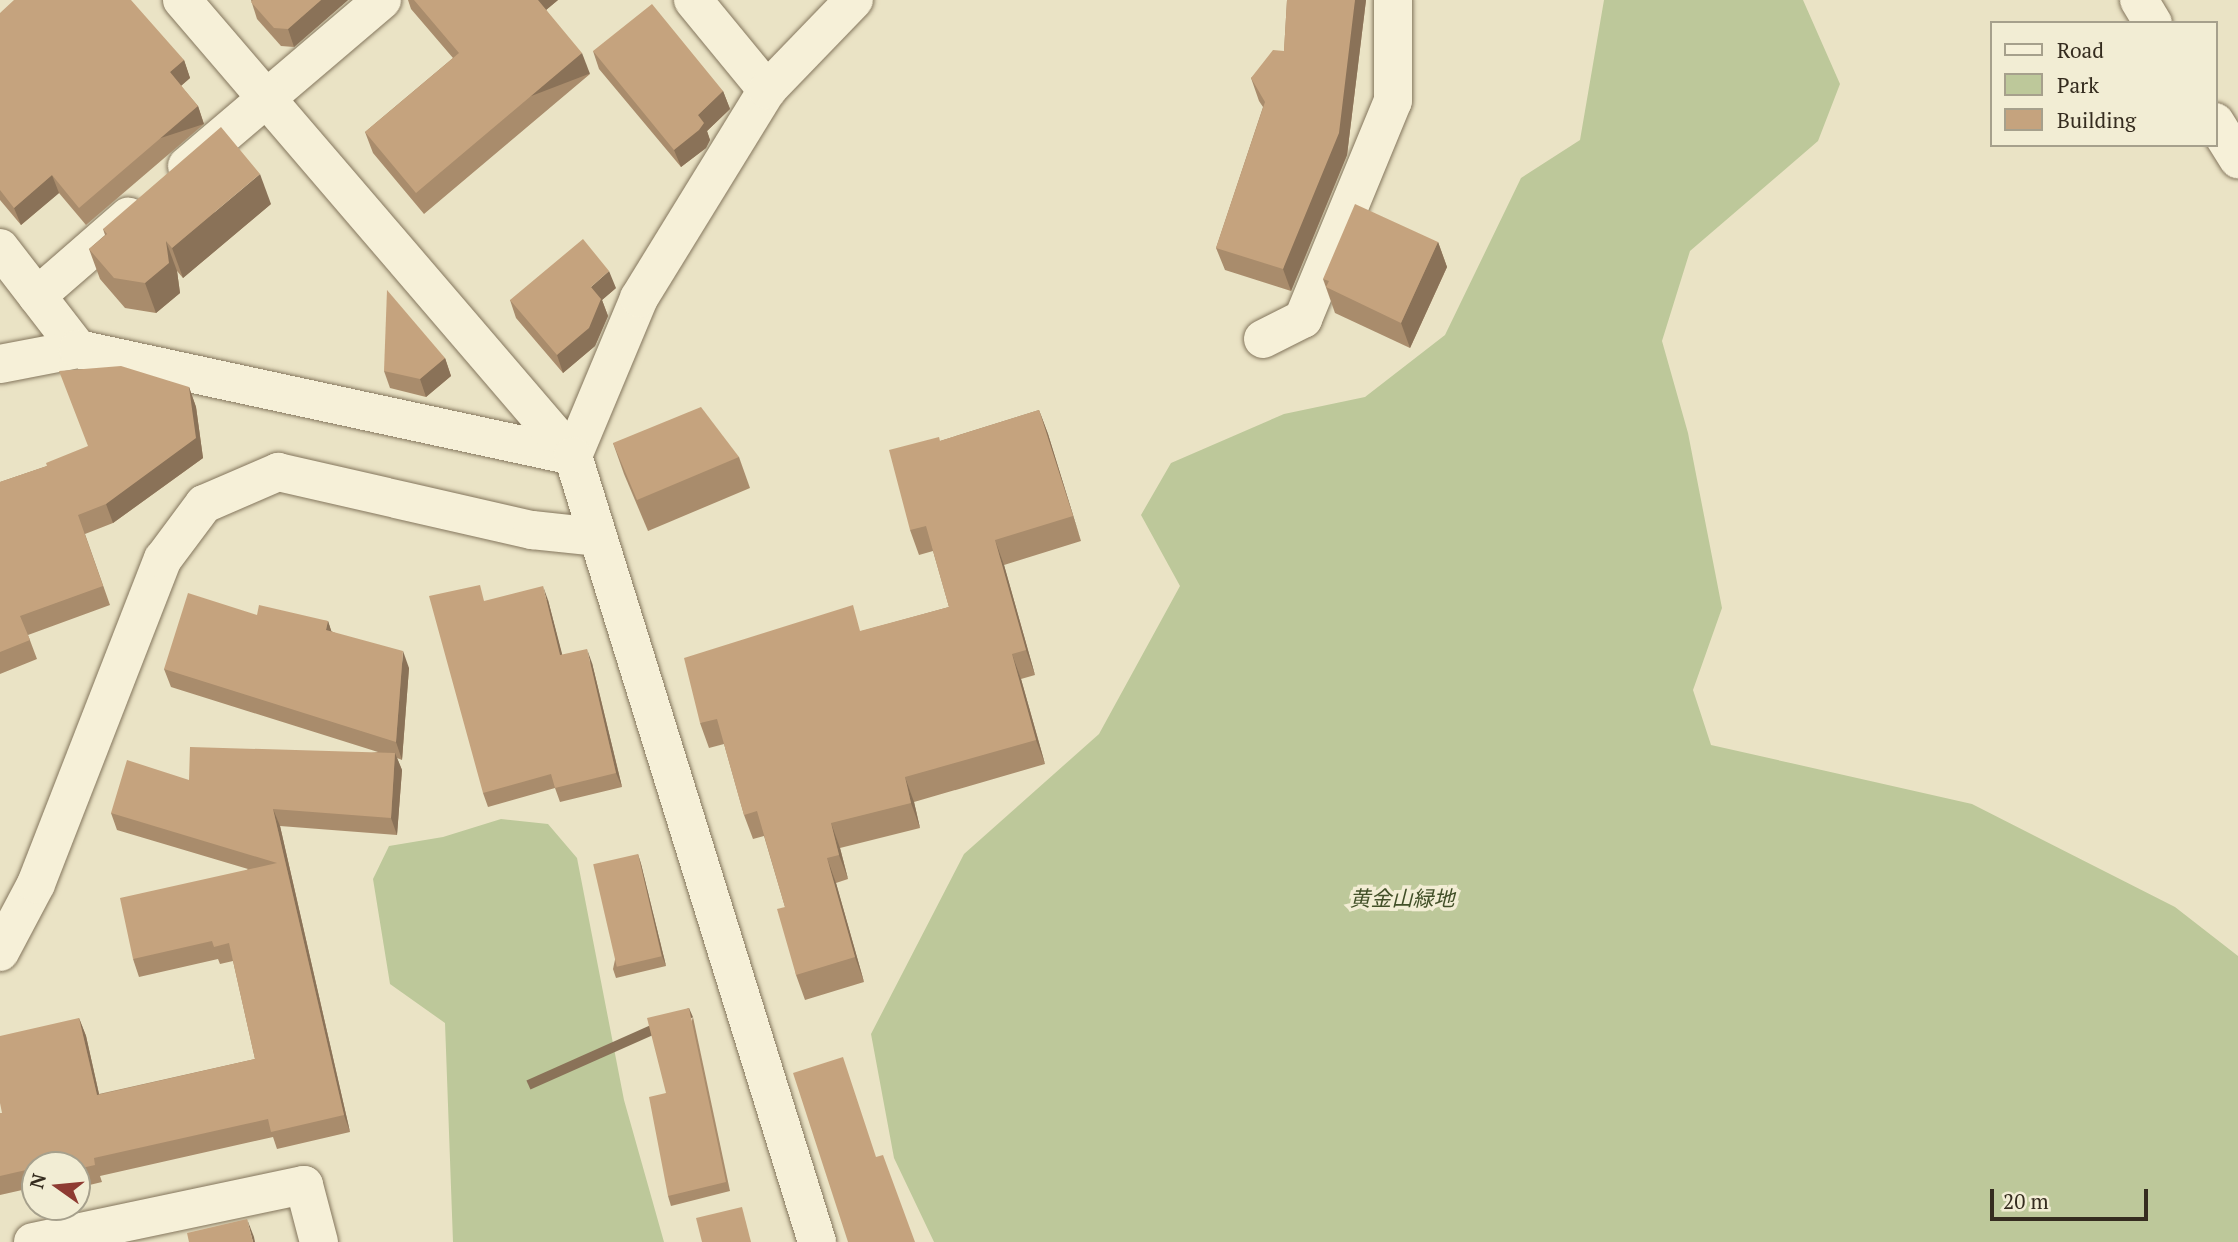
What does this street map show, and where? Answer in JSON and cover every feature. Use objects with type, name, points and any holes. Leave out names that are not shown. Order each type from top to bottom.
[{"type":"street","points":[[182,0],[573,456],[817,1242]]},
{"type":"street","points":[[37,296],[382,0]]},
{"type":"street","points":[[693,0],[767,90]]},
{"type":"street","points":[[573,456],[639,298],[767,90],[854,0]]},
{"type":"street","points":[[1263,339],[1303,319],[1392,101],[1393,0]]},
{"type":"street","points":[[2139,0],[2152,21]]},
{"type":"street","points":[[2217,125],[2238,159]]},
{"type":"street","points":[[0,248],[78,349]]},
{"type":"street","points":[[0,364],[78,349],[573,456]]},
{"type":"street","points":[[0,951],[36,884],[163,559],[204,503],[278,472],[532,530],[597,537]]},
{"type":"street","points":[[33,1242],[304,1185],[319,1242]]},
{"type":"green space","name":"黄金山緑地","points":[[1604,0],[1803,0],[1840,84],[1818,141],[1690,251],[1662,341],[1688,433],[1722,608],[1693,690],[1711,745],[1972,804],[2175,907],[2238,956],[2238,1242],[934,1242],[894,1158],[871,1034],[964,854],[1099,734],[1180,586],[1141,515],[1171,463],[1284,414],[1365,397],[1445,335],[1521,178],[1580,140]]},
{"type":"green space","points":[[501,819],[548,824],[577,858],[624,1100],[664,1242],[453,1242],[445,1023],[390,984],[373,879],[389,846],[443,837]]},
{"type":"building","points":[[14,0],[131,0],[184,60],[170,72],[198,106],[79,208],[52,175],[14,208],[0,190],[0,13]]},
{"type":"building","points":[[321,0],[288,29],[274,28],[251,2]]},
{"type":"building","points":[[414,0],[538,0],[582,53],[416,193],[365,132],[459,53]]},
{"type":"building","points":[[1287,0],[1355,0],[1339,133],[1283,269],[1216,248],[1265,102],[1251,78],[1273,50],[1284,51]]},
{"type":"building","points":[[652,4],[723,91],[698,115],[704,123],[699,130],[674,150],[593,51]]},
{"type":"building","points":[[221,127],[260,174],[172,248],[166,241],[169,263],[145,283],[114,278],[89,249],[107,234],[103,229]]},
{"type":"building","points":[[1355,204],[1438,242],[1401,323],[1326,287],[1329,281],[1323,279]]},
{"type":"building","points":[[583,239],[609,271],[591,287],[601,299],[589,328],[557,355],[510,300]]},
{"type":"building","points":[[387,290],[445,358],[420,379],[384,371]]},
{"type":"building","points":[[121,366],[189,387],[196,438],[106,504],[78,515],[103,586],[20,616],[30,640],[0,652],[0,482],[47,466],[46,463],[88,446],[59,371]]},
{"type":"building","points":[[701,407],[739,457],[637,500],[613,443]]},
{"type":"building","points":[[1039,410],[1073,516],[995,540],[1026,650],[1012,654],[1036,740],[905,777],[911,803],[831,823],[839,855],[827,858],[855,957],[796,975],[777,909],[785,907],[757,811],[744,815],[717,719],[700,723],[684,658],[853,605],[860,631],[949,607],[926,526],[910,530],[889,450],[939,437],[940,441]]},
{"type":"building","points":[[480,585],[484,601],[543,586],[560,655],[587,649],[616,773],[555,788],[551,774],[483,793],[429,596]]},
{"type":"building","points":[[188,593],[257,615],[259,605],[328,621],[326,630],[403,651],[396,742],[164,669]]},
{"type":"building","points":[[190,747],[395,753],[391,818],[273,809],[344,1115],[271,1132],[268,1119],[94,1158],[95,1165],[91,1166],[91,1151],[21,1151],[21,1171],[0,1176],[0,1036],[79,1018],[97,1095],[255,1059],[229,943],[214,947],[212,941],[133,959],[120,898],[277,863],[111,813],[127,760],[189,780]]},
{"type":"building","points":[[638,854],[662,956],[617,967],[593,864]]},
{"type":"building","points":[[689,1008],[726,1182],[668,1196],[649,1097],[666,1093],[647,1018]]},
{"type":"building","points":[[843,1057],[876,1157],[883,1155],[915,1242],[848,1242],[793,1073]]},
{"type":"building","points":[[742,1207],[751,1242],[702,1242],[696,1218]]},
{"type":"building","points":[[247,1219],[253,1242],[189,1242],[187,1233]]}]
